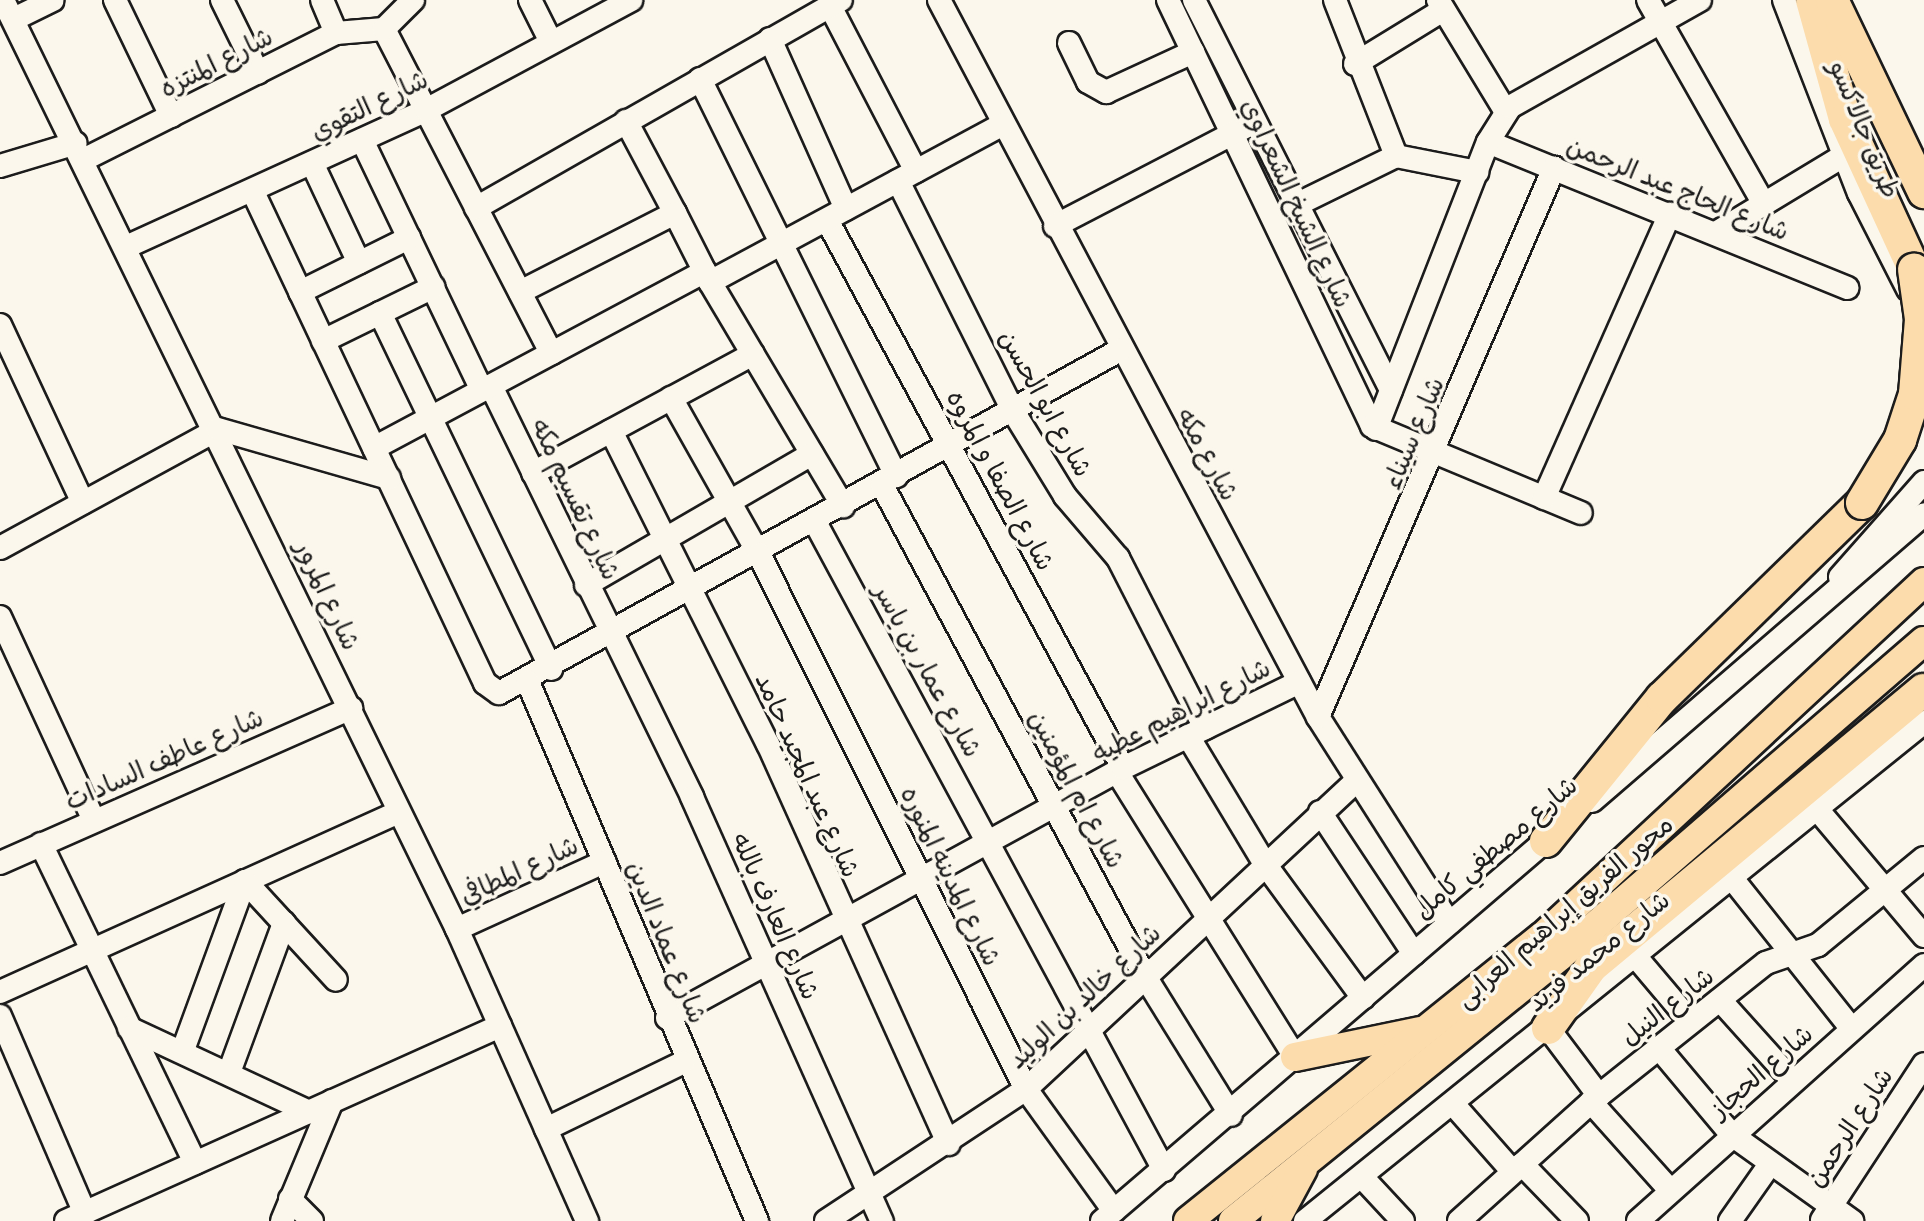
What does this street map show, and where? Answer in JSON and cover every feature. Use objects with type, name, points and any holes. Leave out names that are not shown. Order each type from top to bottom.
[{"type":"highway","points":[[1546,841],[1662,698],[1862,503],[1900,440],[1915,394],[1922,332],[1914,269],[1845,119],[1812,0]]},
{"type":"highway","points":[[1832,0],[1924,192]]},
{"type":"highway","points":[[1548,1028],[1591,967],[1924,690]]},
{"type":"main road","name":"محور الفريق إبراهيم العرابى","points":[[1188,1221],[1543,936],[1924,582]]},
{"type":"main road","name":"محور الفريق إبراهيم العرابى","points":[[1233,1221],[1560,956],[1924,641]]},
{"type":"main road","points":[[1295,1057],[1425,1030]]},
{"type":"main road","points":[[1275,1221],[1309,1158]]},
{"type":"street","points":[[9,9],[53,0]]},
{"type":"street","points":[[115,0],[171,116]]},
{"type":"street","points":[[222,0],[258,73]]},
{"type":"street","points":[[322,0],[336,33]]},
{"type":"street","points":[[413,0],[384,29],[551,353]]},
{"type":"street","points":[[530,0],[551,42]]},
{"type":"street","name":"شارع التقوي","points":[[126,247],[253,192],[426,110],[631,0]]},
{"type":"street","name":"شارع مكه","points":[[939,0],[1120,350],[1318,717],[1449,923]]},
{"type":"street","name":"شارع الشيخ الشعراوي","points":[[1168,0],[1376,429]]},
{"type":"street","name":"شارع الشيخ الشعراوي","points":[[1194,0],[1391,390]]},
{"type":"street","points":[[1335,0],[1355,64],[1396,156]]},
{"type":"street","points":[[1648,0],[1764,204]]},
{"type":"street","points":[[1581,513],[1434,456],[1376,429],[1488,142],[1506,112],[1660,20],[1700,0]]},
{"type":"street","name":"طريق جالاكسو","points":[[1784,0],[1843,156],[1924,317]]},
{"type":"street","points":[[476,208],[835,3]]},
{"type":"street","name":"شارع ابو الحسن","points":[[835,3],[907,176],[1013,411],[1065,496],[1118,558],[1196,732],[1265,864],[1363,998]]},
{"type":"street","points":[[1355,64],[1440,5],[1506,112]]},
{"type":"street","name":"شارع المرور","points":[[9,9],[218,429],[398,812],[457,929],[583,1220]]},
{"type":"street","name":"شارع المنتزه","points":[[0,166],[79,152],[171,116],[336,33],[384,29]]},
{"type":"street","name":"شارع الصفا و المروه","points":[[770,39],[836,214],[951,445],[1120,770],[1206,920],[1295,1057]]},
{"type":"street","points":[[1069,43],[1088,82],[1106,92],[1193,52]]},
{"type":"street","name":"شارع ام المؤمنين","points":[[700,79],[889,480],[1057,808],[1146,978],[1231,1115]]},
{"type":"street","points":[[626,121],[708,277],[843,506]]},
{"type":"street","points":[[1055,226],[1255,122]]},
{"type":"street","points":[[374,448],[551,353],[777,246],[1003,124]]},
{"type":"street","name":"شارع تقسيم مكه","points":[[362,140],[433,287],[533,473],[611,637]]},
{"type":"street","name":"شارع الحاج عبد الرحمن","points":[[1488,142],[1847,288]]},
{"type":"street","points":[[1296,205],[1396,156],[1477,172]]},
{"type":"street","points":[[1716,233],[1843,156]]},
{"type":"street","points":[[312,163],[359,263]]},
{"type":"street","name":"شارع سيناء","points":[[1318,717],[1434,456],[1554,168]]},
{"type":"street","points":[[253,192],[485,683],[506,693],[690,593],[1120,350]]},
{"type":"street","points":[[520,292],[675,213]]},
{"type":"street","points":[[1544,498],[1670,214]]},
{"type":"street","points":[[300,292],[409,238]]},
{"type":"street","points":[[323,341],[433,287]]},
{"type":"street","points":[[380,313],[551,669]]},
{"type":"street","points":[[0,325],[83,503]]},
{"type":"street","points":[[533,473],[753,354]]},
{"type":"street","name":"شارع المدينه المنوره","points":[[671,398],[759,554],[1026,1089],[1108,1216]]},
{"type":"street","points":[[0,548],[218,429],[389,478]]},
{"type":"street","name":"شارع عبد المجيد حامد","points":[[611,431],[768,744],[844,924],[949,1144]]},
{"type":"street","points":[[586,585],[663,537],[731,502],[812,454]]},
{"type":"street","points":[[1823,605],[1855,556],[1924,482]]},
{"type":"street","name":"شارع مصطفي كامل","points":[[1108,1216],[1231,1115],[1449,923],[1823,605],[1924,514]]},
{"type":"street","name":"شارع عمار بن ياسر","points":[[815,522],[1164,1170]]},
{"type":"street","points":[[0,617],[93,818]]},
{"type":"street","name":"شارع العارف بالله","points":[[611,637],[768,968],[882,1221]]},
{"type":"street","name":"شارع عماد الدين","points":[[528,682],[684,1062],[757,1221]]},
{"type":"street","name":"شارع ابراهيم عطيه","points":[[667,1018],[768,968],[1120,770],[1299,682]]},
{"type":"street","name":"شارع عاطف السادات","points":[[2,855],[41,844],[93,818],[351,708]]},
{"type":"street","name":"شارع محمد فريد","points":[[1305,1221],[1454,1105],[1731,877],[1920,733]]},
{"type":"street","name":"شارع خالد بن الوليد","points":[[826,1221],[869,1197],[1026,1089],[1357,780]]},
{"type":"street","points":[[1817,809],[1883,892],[1924,936]]},
{"type":"street","points":[[0,992],[398,812]]},
{"type":"street","points":[[1320,812],[1414,954]]},
{"type":"street","points":[[41,844],[195,1163]]},
{"type":"street","name":"شارع النيل","points":[[1461,1220],[1595,1099],[1691,1022],[1773,958],[1818,945],[1924,858]]},
{"type":"street","name":"شارع المطافي","points":[[457,929],[604,862]]},
{"type":"street","points":[[1731,877],[1852,1029]]},
{"type":"street","points":[[245,881],[336,980]]},
{"type":"street","points":[[183,1050],[245,881]]},
{"type":"street","points":[[230,1070],[284,923]]},
{"type":"street","points":[[1636,957],[1691,1022]]},
{"type":"street","name":"شارع الحجاز","points":[[1638,1221],[1924,965]]},
{"type":"street","points":[[1720,1000],[1793,1081]]},
{"type":"street","points":[[0,1016],[76,1217],[500,1026]]},
{"type":"street","points":[[129,1028],[230,1070],[309,1112]]},
{"type":"street","points":[[1548,1028],[1595,1099],[1670,1190]]},
{"type":"street","points":[[1659,1048],[1732,1135],[1825,1215],[1852,1221]]},
{"type":"street","points":[[546,1129],[684,1062]]},
{"type":"street","name":"شارع الرحمن","points":[[1825,1215],[1924,1064]]},
{"type":"street","points":[[282,1221],[332,1101]]},
{"type":"street","points":[[1454,1105],[1577,1221]]},
{"type":"street","points":[[1730,1221],[1768,1167]]},
{"type":"street","points":[[1362,1177],[1403,1221]]},
{"type":"street","points":[[290,1199],[312,1221]]}]
